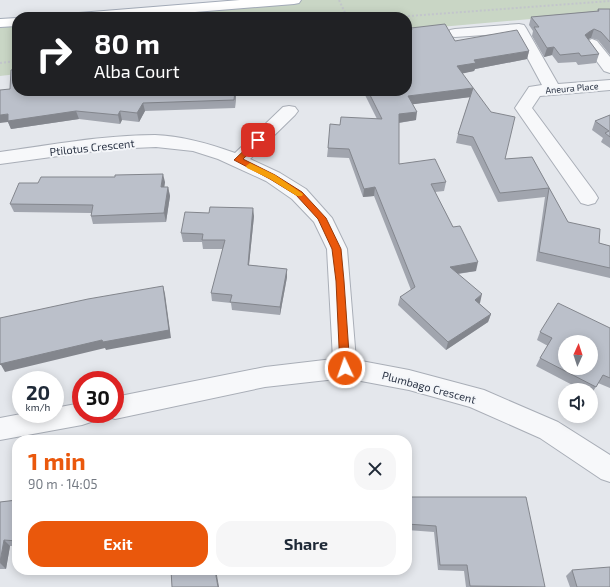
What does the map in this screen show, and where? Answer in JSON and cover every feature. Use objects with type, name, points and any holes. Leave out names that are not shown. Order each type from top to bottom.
[{"type":"main road","points":[[142,12],[294,0]]},
{"type":"main road","points":[[0,23],[12,22]]},
{"type":"street","points":[[455,33],[519,28],[553,90]]},
{"type":"street","points":[[592,44],[610,68]]},
{"type":"street","name":"Aneura Place","points":[[588,198],[523,108],[535,91],[610,85]]},
{"type":"street","points":[[238,160],[289,111]]},
{"type":"street","name":"Ptilotus Crescent","points":[[0,158],[110,143],[156,141],[195,146],[238,160],[272,177],[299,194],[322,218],[336,249],[340,281],[345,368]]},
{"type":"street","name":"Plumbago Crescent","points":[[124,406],[265,377],[345,368],[409,380],[475,398],[549,430],[610,470]]},
{"type":"street","points":[[0,429],[72,416]]},
{"type":"path","points":[[339,0],[345,12]]},
{"type":"path","points":[[412,16],[610,1]]},
{"type":"path","points":[[0,63],[12,62]]},
{"type":"green space","points":[[294,0],[610,0],[610,12],[412,30],[412,12],[142,12]]},
{"type":"green space","points":[[12,22],[12,75],[0,76],[0,23]]},
{"type":"building","points":[[598,9],[610,9],[610,42],[601,32],[594,29],[585,35],[599,54],[581,56],[579,53],[560,55],[554,47],[547,48],[534,27],[539,27],[531,17],[599,11]]},
{"type":"building","points":[[445,24],[455,41],[517,30],[529,51],[474,60],[476,63],[457,66],[491,112],[515,117],[505,159],[532,157],[568,222],[600,229],[599,243],[610,246],[610,268],[539,252],[549,188],[500,193],[473,137],[458,134],[473,88],[412,96],[412,28]]},
{"type":"building","points":[[11,70],[12,96],[234,96],[234,100],[143,103],[137,113],[120,111],[118,115],[76,111],[8,121],[8,114],[0,115],[0,90],[10,89]]},
{"type":"building","points":[[370,96],[408,96],[417,112],[399,114],[399,164],[435,159],[446,182],[431,184],[453,227],[460,226],[478,262],[450,267],[482,294],[475,300],[491,314],[448,342],[400,297],[415,287],[375,187],[364,189],[349,149],[328,148],[330,124],[340,125],[341,117],[382,119]]},
{"type":"building","points":[[610,115],[610,137],[605,133],[609,131],[595,121]]},
{"type":"building","points":[[163,174],[161,187],[168,187],[164,213],[91,216],[93,205],[10,204],[19,183],[38,183],[41,177],[115,177],[115,175]]},
{"type":"building","points":[[210,207],[253,208],[248,265],[287,269],[280,307],[230,302],[232,295],[211,293],[225,240],[202,240],[203,234],[181,233],[185,212],[209,213]]},
{"type":"building","points":[[163,286],[169,330],[103,342],[102,340],[0,364],[0,318],[88,299]]},
{"type":"building","points":[[558,303],[610,328],[610,378],[603,375],[598,384],[588,383],[573,375],[598,375],[598,335],[558,335],[558,367],[540,358],[552,338],[540,332]]},
{"type":"building","points":[[412,497],[526,497],[545,587],[470,586],[467,565],[440,565],[436,526],[412,524]]},
{"type":"building","points":[[12,501],[12,541],[4,540],[0,562],[0,502]]},
{"type":"building","points":[[610,567],[610,587],[577,587],[572,570]]},
{"type":"building","points":[[171,575],[216,575],[218,587],[172,587]]},
{"type":"slow traffic","points":[[250,166],[272,177],[299,194]]},
{"type":"route","points":[[258,140],[238,160],[272,177],[299,194],[322,218],[336,249],[340,281],[345,368]]}]
